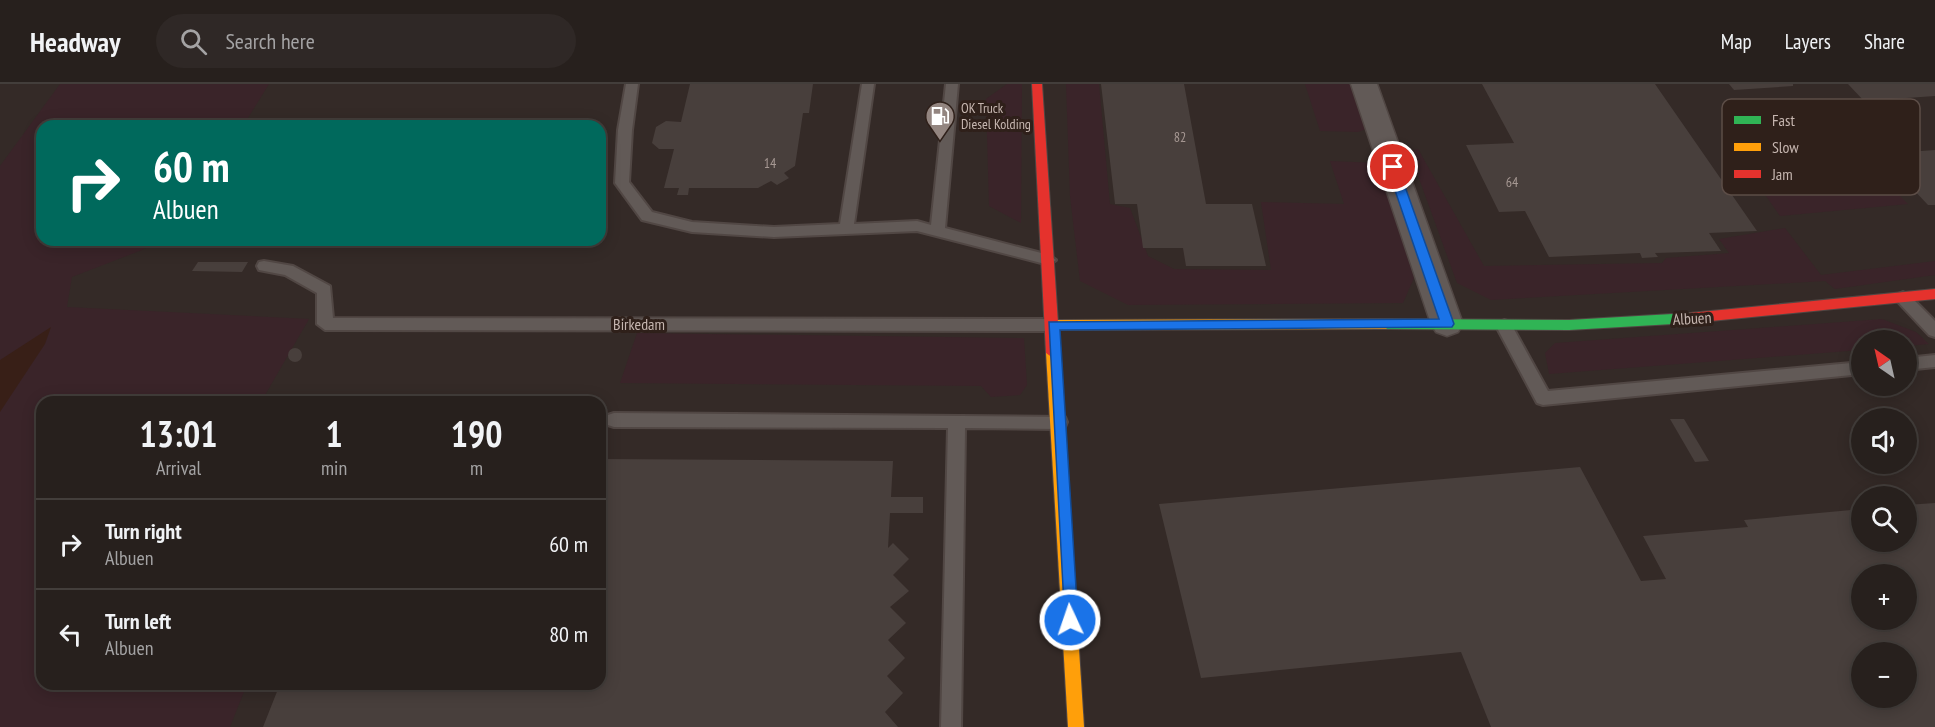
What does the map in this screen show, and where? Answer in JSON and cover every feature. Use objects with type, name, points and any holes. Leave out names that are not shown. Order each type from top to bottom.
[{"type":"street","points":[[1037,84],[1054,325],[1076,727]]},
{"type":"street","points":[[1364,84],[1448,324]]},
{"type":"street","name":"Albuen","points":[[1054,325],[1448,324],[1504,326],[1703,318],[1935,294]]},
{"type":"lane","points":[[632,84],[625,130],[621,183],[647,216],[692,227],[774,232],[917,226],[1049,260]]},
{"type":"lane","points":[[846,229],[868,84]]},
{"type":"lane","points":[[938,230],[952,84]]},
{"type":"lane","name":"Birkedam","points":[[264,266],[288,270],[326,290],[325,324],[1054,325]]},
{"type":"lane","points":[[1903,298],[1935,331]]},
{"type":"lane","points":[[1504,326],[1543,398],[1851,369]]},
{"type":"lane","points":[[1917,363],[1935,361]]},
{"type":"lane","points":[[614,420],[1059,422]]},
{"type":"lane","points":[[951,727],[957,422]]},
{"type":"shaded area","points":[[60,84],[269,84],[247,120],[36,120],[36,246],[148,246],[72,277],[67,307],[309,319],[264,396],[36,396],[36,690],[245,690],[230,727],[0,727],[0,166]]},
{"type":"shaded area","points":[[1007,84],[1022,84],[1021,223],[989,206],[986,99]]},
{"type":"shaded area","points":[[1066,84],[1099,84],[1110,204],[1130,208],[1148,256],[1174,269],[1271,270],[1261,202],[1344,204],[1330,161],[1378,163],[1414,278],[1403,303],[1128,305],[1080,281],[1070,196]]},
{"type":"shaded area","points":[[1305,84],[1350,84],[1354,87],[1366,129],[1358,132],[1320,131]]},
{"type":"shaded area","points":[[1418,149],[1484,266],[1662,263],[1666,258],[1729,253],[1719,239],[1785,228],[1821,275],[1935,261],[1935,275],[1835,289],[1825,281],[1491,300],[1457,283],[1409,151]]},
{"type":"shaded area","points":[[1765,195],[1899,195],[1908,204],[1780,216]]},
{"type":"shaded area","points":[[1882,319],[1911,330],[1851,330],[1851,351],[1549,374],[1545,353],[1555,343]]},
{"type":"shaded area","points":[[51,327],[45,344],[0,412],[0,360]]},
{"type":"shaded area","points":[[637,333],[1024,338],[1027,385],[1020,395],[991,397],[981,386],[620,383]]},
{"type":"shaded area","points":[[1917,333],[1929,344],[1917,345]]},
{"type":"building","points":[[690,84],[813,84],[809,113],[803,113],[795,166],[784,173],[789,178],[777,185],[771,181],[758,188],[689,188],[688,195],[677,195],[679,188],[664,188],[674,149],[659,149],[652,143],[656,127],[666,121],[681,122]]},
{"type":"building","points":[[1101,84],[1184,84],[1206,204],[1252,204],[1266,266],[1186,266],[1183,248],[1143,248],[1137,204],[1115,204]]},
{"type":"building","points":[[1482,84],[1655,84],[1722,181],[1722,195],[1732,195],[1757,231],[1709,233],[1721,251],[1655,253],[1658,257],[1642,258],[1640,253],[1549,257],[1525,211],[1499,212],[1466,145],[1514,143]]},
{"type":"building","points":[[1729,84],[1793,84],[1793,86],[1734,90]]},
{"type":"building","points":[[1848,84],[1935,84],[1935,96],[1862,99]]},
{"type":"building","points":[[1935,150],[1935,205],[1928,205],[1919,195],[1920,151]]},
{"type":"building","points":[[198,262],[248,262],[242,272],[192,271]]},
{"type":"building","points":[[295,348],[300,350],[302,355],[300,360],[295,362],[290,360],[288,355],[290,350]]},
{"type":"building","points":[[1670,419],[1684,419],[1709,461],[1695,462]]},
{"type":"building","points":[[606,459],[893,461],[891,497],[923,497],[923,513],[890,513],[888,548],[893,543],[909,559],[893,575],[909,591],[890,607],[906,623],[888,640],[905,658],[887,676],[903,693],[885,712],[898,727],[263,727],[278,690],[606,690]]},
{"type":"building","points":[[1580,467],[1641,581],[1666,579],[1643,536],[1748,527],[1744,520],[1851,510],[1851,552],[1917,552],[1917,504],[1935,503],[1935,727],[1491,727],[1461,652],[1201,678],[1159,504]]},
{"type":"traffic: fast","points":[[1386,324],[1569,325],[1690,318]]},
{"type":"traffic: slow","points":[[1054,325],[1386,324]]},
{"type":"traffic: slow","points":[[1053,353],[1076,727]]},
{"type":"traffic: jam","points":[[1037,84],[1053,353]]},
{"type":"traffic: jam","points":[[1690,318],[1935,294]]},
{"type":"place","name":"OK Truck Diesel Kolding","points":[[940,142]]},
{"type":"route","points":[[1070,620],[1054,325],[1448,324],[1393,167]]}]
